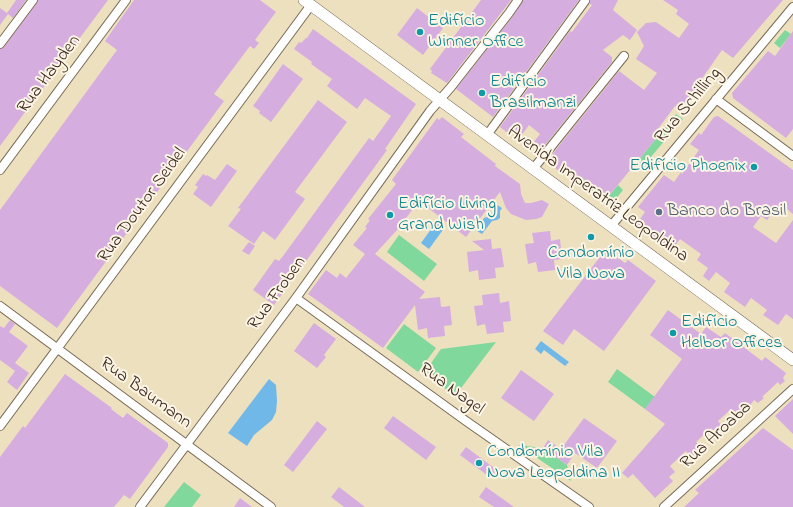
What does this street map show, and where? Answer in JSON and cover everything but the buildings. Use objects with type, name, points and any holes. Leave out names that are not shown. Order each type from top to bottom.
[{"type":"main road","name":"Avenida Imperatriz Leopoldina","points":[[308,2],[793,360]]},
{"type":"street","points":[[0,44],[33,0]]},
{"type":"street","name":"Rua Hayden","points":[[0,170],[126,0]]},
{"type":"street","name":"Rua Froben","points":[[140,507],[296,298],[430,111],[518,0]]},
{"type":"street","name":"Rua Doutor Seidel","points":[[0,426],[308,2]]},
{"type":"street","points":[[487,135],[585,2]]},
{"type":"street","name":"Rua Schilling","points":[[611,226],[793,7]]},
{"type":"street","points":[[533,169],[624,56]]},
{"type":"street","points":[[716,99],[793,156]]},
{"type":"street","name":"Rua Nagel","points":[[296,298],[466,421],[589,507]]},
{"type":"street","name":"Rua Baumann","points":[[0,306],[271,507]]},
{"type":"street","name":"Rua Aroaba","points":[[664,507],[793,388]]},
{"type":"green space","points":[[785,30],[791,34],[780,48],[774,43]]},
{"type":"green space","points":[[676,114],[683,119],[639,171],[633,167]]},
{"type":"green space","points":[[582,177],[607,198],[618,185],[623,190],[612,204],[606,205],[576,184]]},
{"type":"green space","points":[[399,235],[437,264],[424,281],[387,252]]},
{"type":"green space","points":[[404,324],[436,348],[418,372],[386,348]]},
{"type":"green space","points":[[496,342],[455,396],[424,373],[441,349]]},
{"type":"green space","points":[[617,369],[655,397],[645,409],[608,382]]},
{"type":"green space","points":[[518,445],[543,448],[567,465],[571,481]]},
{"type":"green space","points":[[184,482],[201,495],[192,507],[164,507]]},
{"type":"water","points":[[497,205],[502,208],[500,211],[500,218],[492,221],[482,234],[477,231],[478,226],[484,218],[490,216]]},
{"type":"water","points":[[437,221],[445,227],[429,249],[421,243]]},
{"type":"water","points":[[541,341],[569,362],[565,366],[544,350],[541,354],[535,349]]},
{"type":"water","points":[[269,379],[276,385],[276,412],[272,420],[254,435],[247,446],[228,433]]},
{"type":"place","name":"Edifício Winner Office","points":[[420,32]]},
{"type":"place","name":"Edifício Brasilmanzi","points":[[482,93]]},
{"type":"place","name":"Edifício Phoenix","points":[[754,167]]},
{"type":"place","name":"Banco do Brasil","points":[[659,212]]},
{"type":"place","name":"Edifício Living Grand Wish","points":[[390,215]]},
{"type":"place","name":"Condomínio Vila Nova","points":[[591,237]]},
{"type":"place","name":"Edifício Helbor Offices","points":[[673,333]]},
{"type":"place","name":"Condomínio Vila Nova Leopoldina II","points":[[479,463]]}]
